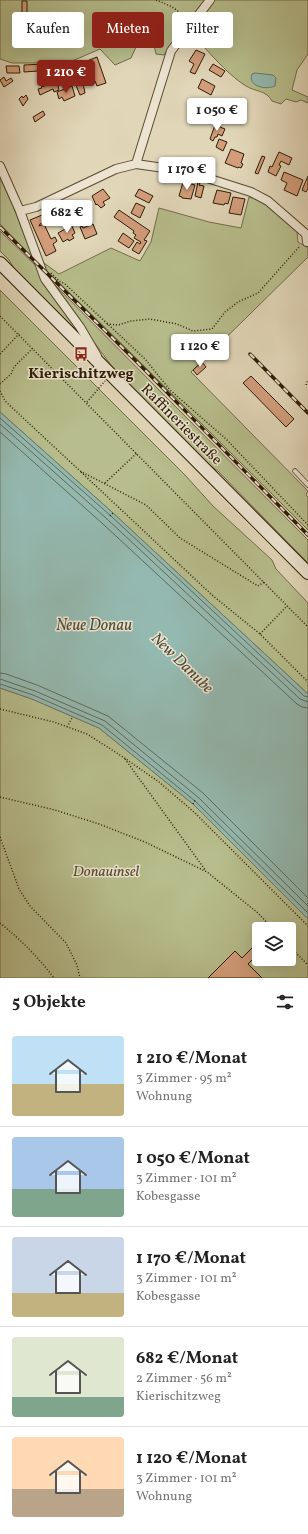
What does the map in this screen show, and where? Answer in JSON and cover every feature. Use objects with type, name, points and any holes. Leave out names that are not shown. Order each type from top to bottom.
[{"type":"main road","name":"Raffineriestraße","points":[[0,263],[308,573]]},
{"type":"street","points":[[201,12],[210,0]]},
{"type":"street","points":[[136,164],[171,52],[174,48]]},
{"type":"street","points":[[20,211],[36,207],[116,169],[136,164],[185,171],[251,192],[268,201],[306,234],[307,242]]},
{"type":"street","points":[[0,166],[20,211],[45,279],[80,327],[101,364]]},
{"type":"lane","points":[[88,376],[101,364]]},
{"type":"lane","points":[[295,470],[308,485]]},
{"type":"path","points":[[156,0],[171,6],[178,12]]},
{"type":"path","points":[[107,324],[118,325],[130,321],[150,319],[177,324],[193,331],[212,329],[225,312],[238,302],[258,293],[299,246],[307,242]]},
{"type":"path","points":[[48,271],[59,281],[65,284],[145,359],[170,390],[226,439],[308,525]]},
{"type":"path","points":[[0,316],[87,402],[308,627]]},
{"type":"path","points":[[0,354],[19,334]]},
{"type":"path","points":[[0,384],[11,374],[14,367],[33,348]]},
{"type":"path","points":[[87,402],[112,375]]},
{"type":"path","points":[[306,385],[308,380]]},
{"type":"path","points":[[0,390],[5,401],[212,595],[260,634],[308,682]]},
{"type":"path","points":[[0,400],[5,401]]},
{"type":"path","points":[[105,484],[137,453]]},
{"type":"path","points":[[80,471],[146,505],[180,538],[258,586],[264,582]]},
{"type":"path","points":[[110,516],[113,513]]},
{"type":"path","points":[[260,634],[288,606]]},
{"type":"path","points":[[0,709],[54,722],[87,734],[159,782],[195,813],[308,926]]},
{"type":"path","points":[[67,727],[72,718]]},
{"type":"path","points":[[123,757],[207,872]]},
{"type":"path","points":[[0,797],[55,810],[100,824],[145,842],[207,872],[258,913],[266,922]]},
{"type":"path","points":[[193,804],[195,800]]},
{"type":"path","points":[[0,836],[18,889],[30,906],[66,943],[77,965],[80,978]]},
{"type":"path","points":[[0,923],[19,938],[36,955],[54,978]]},
{"type":"path","points":[[296,953],[308,965]]},
{"type":"green space","points":[[0,0],[308,0],[308,54],[297,70],[292,90],[308,97],[308,103],[301,100],[296,102],[286,99],[281,104],[272,101],[270,97],[264,93],[246,86],[234,78],[205,48],[233,48],[233,12],[172,12],[172,44],[164,55],[156,54],[155,48],[164,48],[164,12],[92,12],[92,48],[136,48],[131,58],[115,65],[100,49],[49,71],[45,63],[12,63],[0,59]]},
{"type":"green space","points":[[0,178],[13,206],[33,258],[0,224]]},
{"type":"green space","points":[[249,197],[261,201],[297,232],[298,242],[308,248],[308,257],[191,372],[308,491],[306,495],[308,497],[308,530],[42,266],[44,263],[59,274],[111,248],[140,261],[151,242],[159,208],[209,222],[241,228]]},
{"type":"green space","points":[[0,231],[37,267],[79,332],[77,333],[17,273],[9,260],[0,251]]},
{"type":"green space","points":[[45,275],[308,540],[308,563],[218,471],[202,460],[113,368]]},
{"type":"green space","points":[[0,290],[185,475],[213,506],[272,560],[276,569],[308,603],[308,694],[113,513],[0,412]]},
{"type":"green space","name":"Donauinsel","points":[[0,688],[32,699],[99,728],[193,804],[308,919],[308,978],[0,978]]},
{"type":"water","points":[[252,74],[273,75],[276,78],[275,86],[267,88],[255,85],[251,78]]},
{"type":"water","name":"Neue Donau","points":[[0,412],[113,513],[308,694],[308,919],[193,804],[99,728],[32,699],[0,688]]},
{"type":"building","points":[[22,1],[27,1],[27,12],[22,12]]},
{"type":"building","points":[[196,50],[205,54],[195,74],[190,72],[194,64],[189,61]]},
{"type":"building","points":[[97,57],[106,83],[97,86],[95,81],[91,83],[90,80],[83,83],[85,93],[80,95],[75,83],[81,81],[78,74],[87,71],[87,73],[91,72],[87,61]]},
{"type":"building","points":[[43,64],[43,73],[38,74],[38,71],[24,72],[24,65]]},
{"type":"building","points":[[213,64],[225,71],[221,77],[209,70]]},
{"type":"building","points":[[6,66],[19,66],[20,73],[7,73]]},
{"type":"building","points":[[76,68],[80,79],[73,81],[72,79],[68,81],[65,73]]},
{"type":"building","points":[[4,77],[6,81],[11,78],[13,81],[4,87],[0,80]]},
{"type":"building","points":[[202,79],[215,86],[211,95],[198,88]]},
{"type":"building","points":[[62,82],[63,84],[58,86],[59,90],[54,92],[53,89],[40,95],[38,89]]},
{"type":"building","points":[[72,86],[75,96],[64,101],[62,97],[59,99],[57,92]]},
{"type":"building","points":[[26,95],[28,99],[23,106],[19,99]]},
{"type":"building","points":[[43,111],[45,115],[35,122],[33,117]]},
{"type":"building","points":[[215,125],[225,129],[222,136],[218,134],[213,141],[210,139]]},
{"type":"building","points":[[219,139],[227,142],[223,151],[216,147]]},
{"type":"building","points":[[231,149],[244,154],[241,168],[225,163]]},
{"type":"building","points":[[279,152],[292,158],[289,165],[281,161],[279,165],[281,166],[276,176],[268,172]]},
{"type":"building","points":[[262,156],[265,157],[258,174],[255,173]]},
{"type":"building","points":[[284,172],[303,180],[297,196],[284,190],[287,183],[281,180]]},
{"type":"building","points":[[308,176],[308,189],[306,192],[302,190]]},
{"type":"building","points":[[183,182],[195,185],[191,199],[182,198],[179,196]]},
{"type":"building","points":[[198,182],[200,183],[199,185],[204,186],[201,198],[195,196]]},
{"type":"building","points":[[103,189],[110,198],[103,202],[105,205],[101,208],[97,204],[96,205],[92,196]]},
{"type":"building","points":[[139,189],[153,196],[149,203],[135,196]]},
{"type":"building","points":[[217,190],[231,193],[228,204],[225,203],[224,205],[213,203]]},
{"type":"building","points":[[233,197],[245,199],[241,215],[229,213]]},
{"type":"building","points":[[136,203],[145,207],[140,218],[131,213]]},
{"type":"building","points":[[119,210],[150,231],[144,240],[147,241],[139,254],[132,250],[137,242],[140,244],[141,242],[134,238],[136,235],[133,233],[134,231],[114,217]]},
{"type":"building","points":[[42,215],[44,222],[39,226],[44,224],[51,239],[55,237],[57,241],[53,244],[56,251],[46,256],[30,220]]},
{"type":"building","points":[[71,224],[75,233],[72,235],[74,238],[63,242],[58,233]]},
{"type":"building","points":[[93,224],[97,234],[85,239],[80,227],[82,226],[83,228]]},
{"type":"building","points":[[123,233],[134,241],[129,248],[118,241]]},
{"type":"building","points":[[202,362],[206,367],[197,375],[193,370]]},
{"type":"building","points":[[251,376],[294,419],[286,427],[243,383]]},
{"type":"building","points":[[252,948],[252,960],[248,964],[262,978],[208,978],[235,951],[242,958]]},
{"type":"railway","points":[[0,227],[140,365],[308,535]]},
{"type":"railway","points":[[250,354],[308,413]]},
{"type":"place","name":"Kierischitzweg","points":[[81,354]]},
{"type":"water label","name":"New Danube","points":[[183,662]]}]
